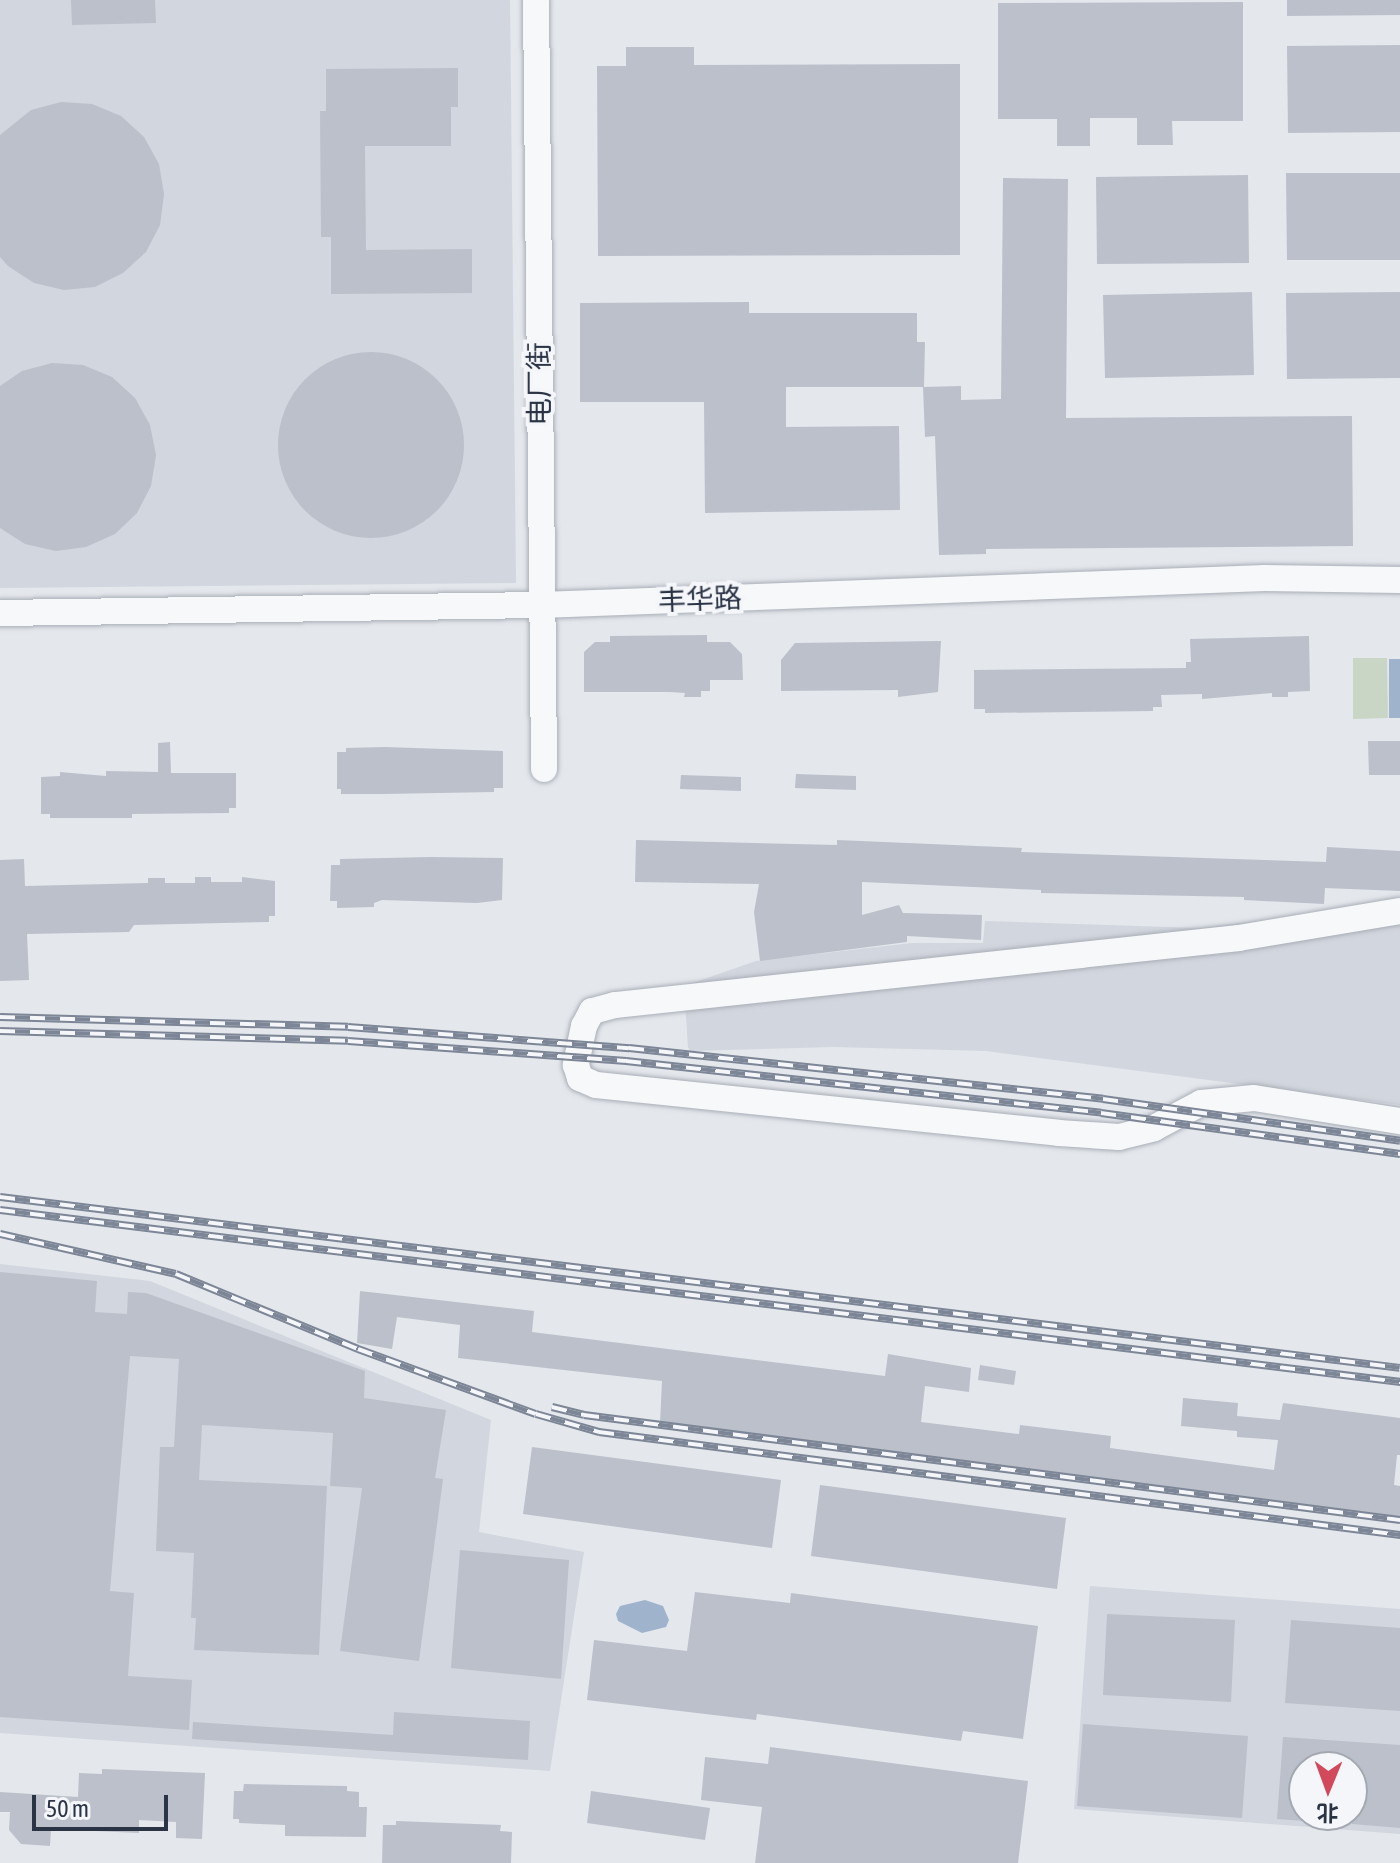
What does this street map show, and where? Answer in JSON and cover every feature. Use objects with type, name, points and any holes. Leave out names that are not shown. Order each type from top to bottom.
[{"type":"street","name":"电厂街","points":[[536,0],[544,769]]},
{"type":"street","name":"丰华路","points":[[0,613],[541,605],[1264,578],[1400,580]]},
{"type":"street","points":[[1400,911],[1239,938],[615,1005],[592,1011],[584,1026],[576,1065],[580,1078],[596,1085],[1059,1133],[1119,1137],[1154,1128],[1201,1103],[1254,1098],[1400,1121]]},
{"type":"shaded area","points":[[0,0],[510,0],[516,583],[0,588]]},
{"type":"shaded area","points":[[1400,904],[1400,1105],[986,1051],[834,1047],[690,1051],[688,1047],[684,986],[756,961],[912,943],[983,943],[985,921],[1199,928]]},
{"type":"shaded area","points":[[0,1264],[150,1281],[491,1420],[479,1532],[584,1552],[550,1771],[0,1733]]},
{"type":"shaded area","points":[[1090,1586],[1400,1609],[1400,1834],[1361,1831],[1368,1831],[1368,1751],[1288,1751],[1288,1825],[1074,1809]]},
{"type":"green space","points":[[1353,658],[1387,658],[1388,718],[1353,719]]},
{"type":"water","points":[[1389,659],[1400,659],[1400,718],[1389,718]]},
{"type":"water","points":[[645,1600],[663,1606],[669,1620],[666,1627],[642,1633],[618,1621],[616,1614],[620,1606]]},
{"type":"building","points":[[71,0],[155,0],[156,23],[72,25]]},
{"type":"building","points":[[1287,0],[1400,0],[1400,15],[1287,16]]},
{"type":"building","points":[[1243,2],[1243,121],[1172,121],[1173,145],[1137,145],[1137,118],[1090,118],[1090,146],[1057,146],[1057,119],[998,119],[998,3]]},
{"type":"building","points":[[1400,45],[1400,132],[1288,133],[1287,46]]},
{"type":"building","points":[[626,47],[694,47],[694,65],[960,64],[960,255],[598,256],[597,66],[626,66]]},
{"type":"building","points":[[458,68],[458,107],[451,107],[451,146],[365,146],[366,250],[472,249],[472,293],[331,294],[331,237],[321,237],[320,111],[326,111],[326,69]]},
{"type":"building","points":[[61,102],[92,104],[121,116],[144,137],[159,164],[164,194],[160,225],[146,252],[123,273],[95,287],[64,290],[34,283],[0,257],[0,135],[31,110]]},
{"type":"building","points":[[1286,173],[1400,173],[1400,260],[1287,260]]},
{"type":"building","points":[[1248,175],[1249,263],[1097,264],[1096,177]]},
{"type":"building","points":[[1003,178],[1068,179],[1066,418],[1352,416],[1353,546],[986,549],[986,554],[939,555],[935,436],[925,437],[923,387],[786,387],[786,427],[899,426],[900,510],[705,513],[704,402],[580,402],[580,303],[749,302],[749,313],[917,313],[917,342],[925,342],[924,387],[961,386],[961,400],[1001,399]]},
{"type":"building","points":[[1252,292],[1254,375],[1105,378],[1103,295]]},
{"type":"building","points":[[1400,292],[1400,378],[1287,379],[1286,293]]},
{"type":"building","points":[[371,352],[389,353],[407,359],[437,379],[457,409],[463,427],[463,463],[457,481],[437,511],[407,531],[389,537],[371,538],[353,537],[335,531],[305,511],[285,481],[279,463],[278,445],[279,427],[285,409],[305,379],[335,359],[353,353]]},
{"type":"building","points":[[52,363],[83,365],[112,377],[135,398],[150,425],[156,455],[151,486],[137,513],[115,534],[86,547],[56,551],[25,544],[0,528],[0,386],[22,371]]},
{"type":"building","points":[[707,635],[707,642],[730,642],[742,654],[743,680],[710,680],[710,691],[701,691],[701,697],[684,697],[685,693],[670,692],[584,692],[584,652],[595,642],[610,642],[610,636]]},
{"type":"building","points":[[1309,636],[1310,691],[1288,692],[1288,697],[1272,697],[1272,693],[1202,699],[1202,694],[1161,695],[1162,707],[1153,707],[1153,711],[985,713],[985,709],[974,709],[974,670],[1186,668],[1186,662],[1191,662],[1190,639]]},
{"type":"building","points":[[941,641],[938,692],[898,697],[898,690],[781,691],[781,660],[795,643]]},
{"type":"building","points":[[1368,741],[1400,741],[1400,775],[1369,775]]},
{"type":"building","points":[[170,742],[171,773],[236,773],[236,808],[229,808],[229,813],[132,814],[132,818],[50,818],[50,814],[41,814],[41,777],[60,776],[60,772],[106,776],[106,771],[158,772],[158,743]]},
{"type":"building","points":[[346,748],[503,751],[503,788],[494,788],[494,792],[341,794],[341,789],[337,789],[337,752],[346,752]]},
{"type":"building","points":[[796,774],[856,776],[856,790],[795,788]]},
{"type":"building","points":[[681,775],[741,777],[741,791],[680,789]]},
{"type":"building","points":[[636,840],[837,845],[837,840],[1022,848],[1021,852],[1326,862],[1327,847],[1400,851],[1400,891],[1325,888],[1324,904],[1244,900],[1244,897],[1041,893],[1041,890],[862,882],[862,915],[899,905],[903,913],[982,915],[981,940],[907,936],[907,942],[760,961],[754,912],[759,884],[635,882]]},
{"type":"building","points":[[503,858],[502,900],[477,903],[382,900],[374,903],[374,907],[337,908],[337,901],[330,901],[331,865],[340,865],[340,859]]},
{"type":"building","points":[[24,859],[25,886],[148,883],[148,878],[165,878],[165,883],[195,883],[195,877],[211,877],[211,882],[242,882],[242,877],[275,881],[275,916],[269,916],[269,922],[134,925],[129,932],[27,934],[29,980],[0,981],[0,860]]},
{"type":"building","points":[[0,1272],[97,1281],[95,1312],[127,1314],[128,1292],[146,1293],[365,1371],[364,1398],[446,1410],[435,1478],[443,1479],[419,1661],[340,1651],[362,1488],[330,1486],[333,1433],[202,1425],[199,1480],[327,1486],[319,1655],[194,1650],[196,1618],[191,1618],[194,1553],[156,1551],[160,1447],[174,1447],[179,1359],[130,1356],[110,1591],[134,1593],[128,1676],[192,1680],[189,1730],[0,1717]]},
{"type":"building","points":[[360,1291],[534,1311],[532,1332],[885,1376],[888,1354],[971,1368],[969,1392],[925,1386],[921,1422],[1019,1434],[1020,1425],[1111,1436],[1110,1448],[1274,1470],[1278,1440],[1237,1437],[1237,1431],[1181,1426],[1183,1398],[1238,1403],[1237,1416],[1280,1420],[1283,1403],[1400,1418],[1400,1455],[1397,1455],[1394,1485],[1400,1486],[1400,1518],[660,1423],[662,1381],[458,1358],[460,1325],[397,1317],[392,1349],[357,1343]]},
{"type":"building","points":[[980,1365],[1016,1371],[1014,1385],[978,1380]]},
{"type":"building","points":[[532,1447],[781,1480],[772,1548],[523,1514]]},
{"type":"building","points":[[820,1485],[1066,1518],[1057,1589],[811,1556]]},
{"type":"building","points":[[460,1550],[569,1560],[561,1679],[451,1668]]},
{"type":"building","points":[[695,1592],[790,1603],[791,1593],[1038,1626],[1023,1739],[963,1731],[961,1741],[757,1714],[756,1720],[587,1700],[594,1640],[687,1651]]},
{"type":"building","points":[[1107,1614],[1235,1620],[1231,1702],[1103,1695]]},
{"type":"building","points":[[1291,1620],[1400,1628],[1400,1711],[1285,1703]]},
{"type":"building","points":[[394,1712],[530,1721],[528,1760],[192,1739],[193,1722],[393,1735]]},
{"type":"building","points":[[1083,1724],[1248,1736],[1242,1818],[1077,1806]]},
{"type":"building","points":[[1283,1737],[1400,1745],[1400,1828],[1368,1825],[1368,1751],[1288,1751],[1288,1820],[1277,1819]]},
{"type":"building","points":[[770,1747],[1028,1781],[1018,1863],[755,1863],[762,1807],[701,1800],[705,1757],[768,1764]]},
{"type":"building","points":[[102,1769],[205,1773],[202,1839],[176,1838],[176,1822],[139,1820],[139,1833],[51,1829],[50,1846],[21,1844],[9,1830],[10,1812],[0,1812],[0,1792],[78,1797],[79,1773],[102,1774]]},
{"type":"building","points":[[244,1784],[347,1786],[347,1791],[359,1792],[359,1807],[367,1807],[366,1837],[285,1836],[285,1825],[239,1823],[239,1819],[233,1819],[234,1791],[243,1791]]},
{"type":"building","points":[[591,1791],[710,1808],[705,1840],[587,1823]]},
{"type":"building","points":[[396,1821],[501,1825],[500,1831],[512,1832],[511,1863],[382,1863],[383,1825],[396,1825]]},
{"type":"railway","points":[[0,1017],[348,1027],[629,1048],[1103,1099],[1400,1141]]},
{"type":"railway","points":[[0,1031],[348,1041],[626,1061],[1101,1113],[1400,1154]]},
{"type":"railway","points":[[0,1197],[1400,1368]]},
{"type":"railway","points":[[0,1210],[1400,1382]]},
{"type":"railway","points":[[0,1234],[176,1274],[358,1349],[536,1414],[599,1432],[1400,1535]]},
{"type":"railway","points":[[552,1407],[584,1415],[1400,1520]]}]
